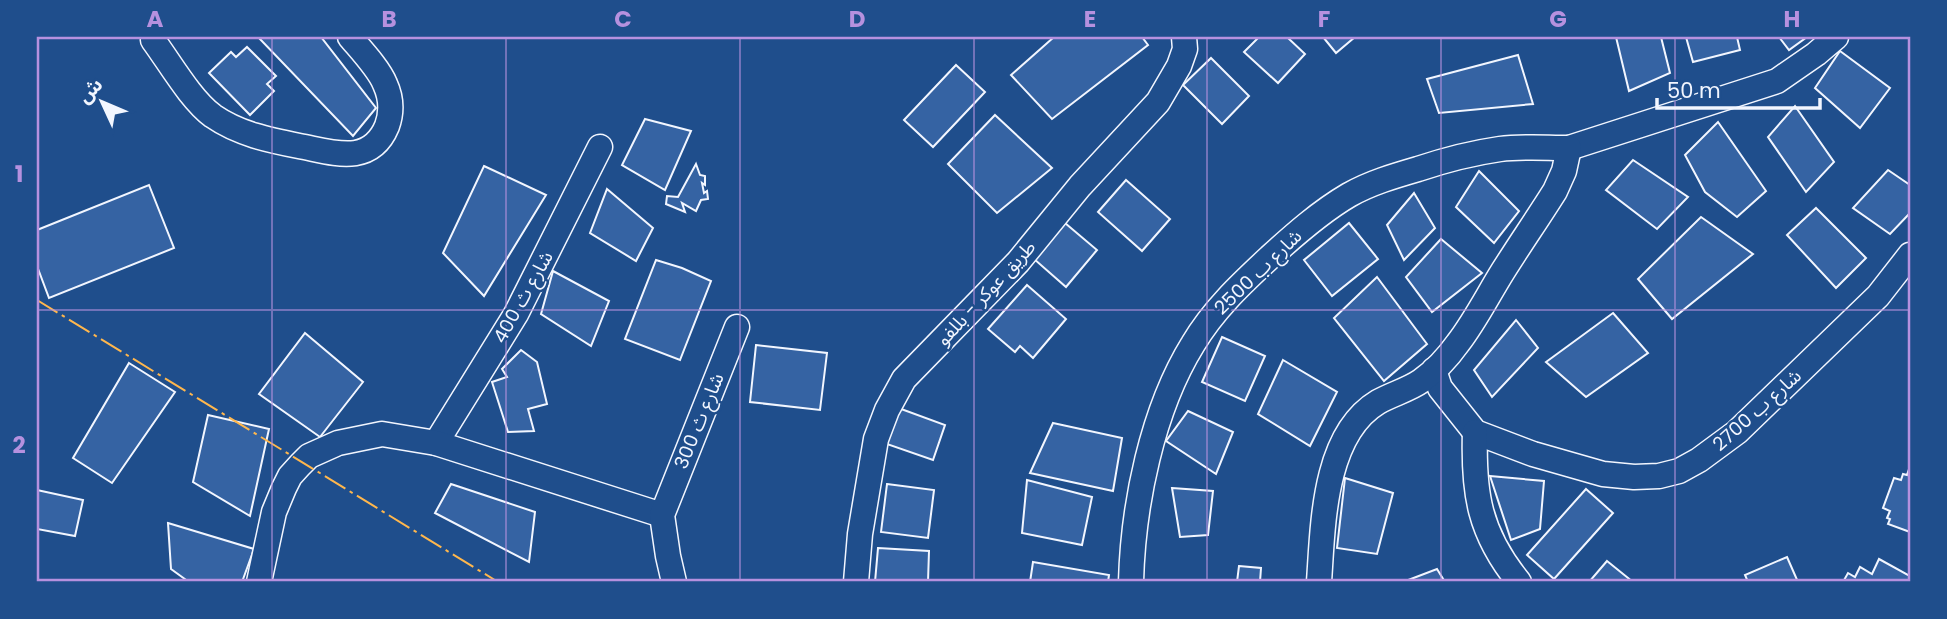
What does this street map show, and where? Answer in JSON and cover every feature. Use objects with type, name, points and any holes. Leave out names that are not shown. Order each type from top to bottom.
[{"type":"street","points":[[153,40],[199,102],[211,115],[228,125],[271,141],[347,154],[374,146],[388,123],[390,110],[390,96],[384,81],[350,37]]},
{"type":"street","name":"شارع ب 2500","points":[[1131,582],[1138,500],[1163,410],[1179,370],[1212,316],[1237,287],[1319,216],[1350,195],[1383,180],[1468,154],[1503,148],[1569,148],[1777,81],[1836,37]]},
{"type":"street","name":"طريق عوكر - بللفو","points":[[856,582],[860,534],[876,439],[887,410],[904,379],[1018,262],[1080,186],[1158,102],[1190,41]]},
{"type":"street","name":"شارع ث 400","points":[[436,443],[516,314],[600,147]]},
{"type":"street","points":[[1319,582],[1326,501],[1339,454],[1352,426],[1378,402],[1420,382],[1458,343],[1555,191],[1564,171],[1569,148]]},
{"type":"street","name":"شارع ب 2700","points":[[1475,432],[1533,454],[1603,474],[1634,477],[1659,476],[1679,471],[1737,432],[1878,296],[1910,254]]},
{"type":"street","name":"شارع ث 300","points":[[662,515],[737,327]]},
{"type":"street","points":[[1434,370],[1440,388],[1475,432],[1474,470],[1481,514],[1492,543],[1519,582]]},
{"type":"street","points":[[259,582],[274,513],[290,476],[309,456],[338,443],[382,434],[436,443],[662,515],[674,582]]},
{"type":"building","points":[[258,37],[321,37],[376,108],[353,136]]},
{"type":"building","points":[[1054,37],[1142,37],[1148,45],[1052,119],[1011,75]]},
{"type":"building","points":[[1259,37],[1287,37],[1305,54],[1278,83],[1244,52]]},
{"type":"building","points":[[1323,37],[1355,37],[1336,53]]},
{"type":"building","points":[[1616,37],[1661,37],[1670,73],[1629,91]]},
{"type":"building","points":[[1686,37],[1737,37],[1740,50],[1693,62]]},
{"type":"building","points":[[1779,37],[1807,37],[1789,50]]},
{"type":"building","points":[[247,47],[276,76],[267,84],[274,91],[250,115],[209,73],[231,52],[236,57]]},
{"type":"building","points":[[1840,51],[1890,88],[1860,128],[1815,88]]},
{"type":"building","points":[[1518,55],[1533,104],[1439,113],[1427,79]]},
{"type":"building","points":[[1211,58],[1249,96],[1222,124],[1183,85]]},
{"type":"building","points":[[956,65],[985,92],[933,147],[904,120]]},
{"type":"building","points":[[1795,106],[1834,162],[1806,192],[1768,137]]},
{"type":"building","points":[[995,115],[1052,168],[997,213],[948,164]]},
{"type":"building","points":[[645,119],[691,131],[665,190],[622,165]]},
{"type":"building","points":[[1718,122],[1766,191],[1737,217],[1705,192],[1685,155]]},
{"type":"building","points":[[1633,160],[1688,197],[1657,229],[1606,190]]},
{"type":"building","points":[[696,164],[700,175],[705,176],[705,185],[702,183],[708,199],[701,200],[696,211],[682,203],[685,212],[666,204],[667,196],[678,197]]},
{"type":"building","points":[[484,166],[546,195],[484,296],[443,253]]},
{"type":"building","points":[[1888,170],[1910,185],[1910,213],[1890,234],[1853,208]]},
{"type":"building","points":[[1479,171],[1519,211],[1494,243],[1456,207]]},
{"type":"building","points":[[1126,180],[1170,219],[1142,251],[1098,212]]},
{"type":"building","points":[[149,185],[174,248],[49,298],[37,266],[37,230]]},
{"type":"building","points":[[607,189],[653,228],[636,261],[590,233]]},
{"type":"building","points":[[1414,193],[1435,228],[1404,260],[1387,225]]},
{"type":"building","points":[[1816,208],[1866,258],[1836,288],[1787,235]]},
{"type":"building","points":[[1701,217],[1753,254],[1672,319],[1638,279]]},
{"type":"building","points":[[1065,223],[1097,250],[1066,287],[1034,259]]},
{"type":"building","points":[[1349,223],[1378,259],[1332,296],[1304,260]]},
{"type":"building","points":[[1441,239],[1482,273],[1432,312],[1406,277]]},
{"type":"building","points":[[656,260],[711,281],[680,360],[625,339]]},
{"type":"building","points":[[553,271],[609,301],[591,346],[541,314]]},
{"type":"building","points":[[1377,277],[1427,344],[1384,381],[1334,318]]},
{"type":"building","points":[[1027,285],[1066,319],[1033,358],[1020,346],[1015,352],[988,329]]},
{"type":"building","points":[[1613,313],[1648,353],[1586,397],[1546,362]]},
{"type":"building","points":[[1516,320],[1538,348],[1492,397],[1474,370]]},
{"type":"building","points":[[305,333],[363,382],[320,437],[259,394]]},
{"type":"building","points":[[1222,337],[1265,356],[1245,401],[1202,382]]},
{"type":"building","points":[[756,345],[827,353],[820,410],[750,402]]},
{"type":"building","points":[[521,350],[537,362],[547,404],[528,409],[534,431],[508,432],[492,382],[507,377],[502,369]]},
{"type":"building","points":[[1283,360],[1337,392],[1310,446],[1258,414]]},
{"type":"building","points":[[129,363],[175,392],[112,483],[73,458]]},
{"type":"building","points":[[893,406],[945,425],[933,460],[881,442]]},
{"type":"building","points":[[1188,411],[1233,432],[1216,474],[1166,441]]},
{"type":"building","points":[[208,415],[269,429],[250,516],[193,482]]},
{"type":"building","points":[[1053,423],[1122,438],[1113,491],[1030,473]]},
{"type":"building","points":[[1909,469],[1910,532],[1888,524],[1890,511],[1883,508],[1894,478],[1901,480]]},
{"type":"building","points":[[1490,476],[1544,481],[1540,529],[1511,540]]},
{"type":"building","points":[[1345,478],[1393,493],[1377,554],[1337,548]]},
{"type":"building","points":[[1027,480],[1092,497],[1082,545],[1022,533]]},
{"type":"building","points":[[451,484],[535,512],[529,562],[435,513]]},
{"type":"building","points":[[887,484],[934,490],[928,538],[881,532]]},
{"type":"building","points":[[1172,488],[1213,491],[1208,535],[1180,537]]},
{"type":"building","points":[[1586,489],[1613,513],[1554,579],[1527,555]]},
{"type":"building","points":[[37,490],[83,500],[75,536],[37,529]]},
{"type":"building","points":[[168,523],[254,549],[242,582],[189,582],[171,569]]},
{"type":"building","points":[[878,548],[929,551],[928,582],[875,582]]},
{"type":"building","points":[[1787,557],[1798,582],[1748,582],[1745,575]]},
{"type":"building","points":[[1879,559],[1910,576],[1910,582],[1843,582],[1848,573],[1855,577],[1860,567],[1872,574]]},
{"type":"building","points":[[1607,561],[1633,582],[1589,582]]},
{"type":"building","points":[[1033,562],[1109,575],[1108,582],[1030,582]]},
{"type":"building","points":[[1239,566],[1261,568],[1260,582],[1237,582]]},
{"type":"building","points":[[1437,569],[1445,582],[1403,582]]},
{"type":"power","points":[[37,300],[498,582]]}]
